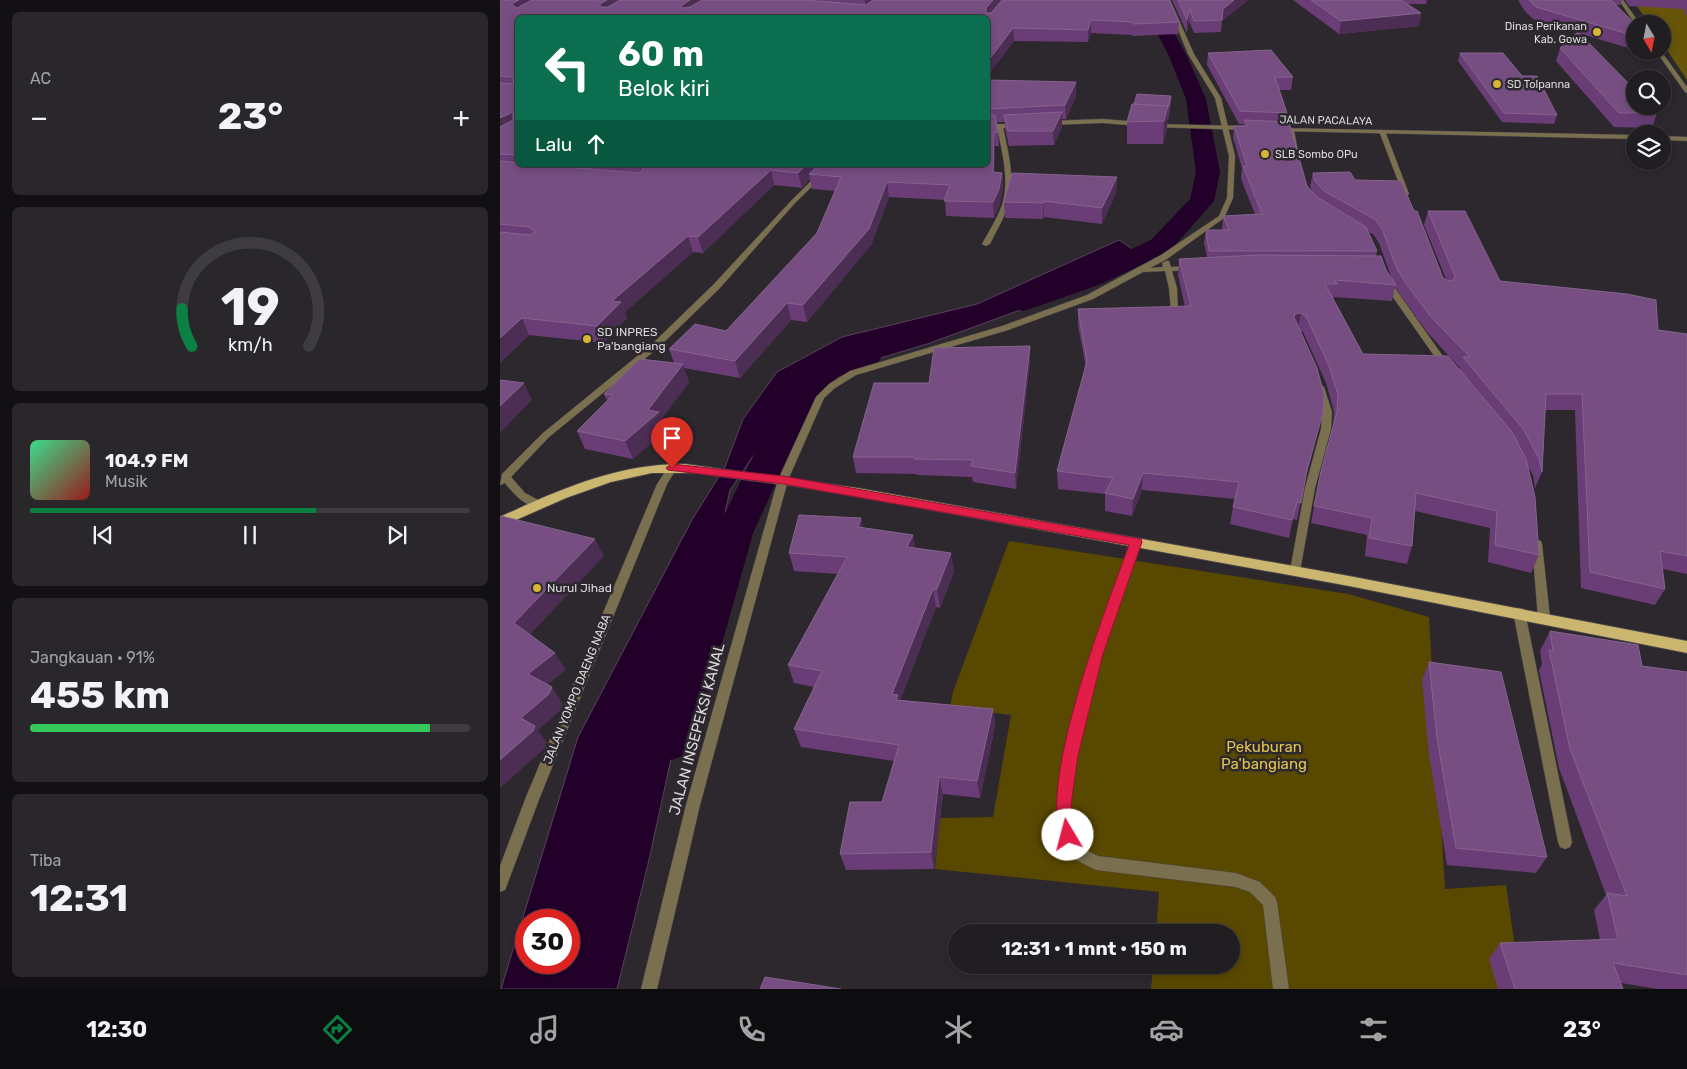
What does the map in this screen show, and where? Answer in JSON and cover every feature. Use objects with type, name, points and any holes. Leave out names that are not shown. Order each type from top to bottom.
[{"type":"main road","points":[[500,522],[538,504],[615,477],[672,468],[703,470],[783,480],[1136,542],[1519,612],[1687,647]]},
{"type":"street","name":"JALAN INSEPEKSI KANAL","points":[[649,989],[693,805],[783,480],[820,397],[832,386],[853,373],[1005,328],[1090,298],[1164,257],[1222,217],[1229,204],[1232,156],[1218,98],[1191,54],[1168,0]]},
{"type":"street","points":[[1621,0],[1632,15]]},
{"type":"street","points":[[1665,60],[1687,91]]},
{"type":"street","points":[[1679,79],[1687,80]]},
{"type":"street","points":[[1039,124],[1102,121],[1254,128]]},
{"type":"street","points":[[990,126],[1020,125]]},
{"type":"street","points":[[986,244],[1004,205],[1008,187],[1008,170],[1000,127]]},
{"type":"street","name":"JALAN PACALAYA","points":[[1272,129],[1626,137]]},
{"type":"street","points":[[1291,130],[1299,162]]},
{"type":"street","points":[[1382,131],[1410,204]]},
{"type":"street","points":[[1671,138],[1687,139]]},
{"type":"street","points":[[538,504],[521,495],[503,479],[546,435],[655,346],[716,287],[793,202],[829,167]]},
{"type":"street","points":[[1164,257],[1173,288],[1175,311]]},
{"type":"street","points":[[1141,270],[1198,268]]},
{"type":"street","points":[[1384,276],[1398,301],[1452,374]]},
{"type":"street","points":[[1296,571],[1310,488],[1326,429],[1327,412],[1316,376]]},
{"type":"street","name":"JALAN YOMPO DAENG NABA","points":[[500,885],[552,751],[662,484],[672,468]]},
{"type":"street","points":[[1536,533],[1544,618]]},
{"type":"street","points":[[1136,542],[1096,654],[1070,755],[1064,805],[1068,835],[1079,854],[1096,863],[1236,880],[1255,886],[1270,902],[1281,989]]},
{"type":"street","points":[[1519,612],[1565,842]]},
{"type":"green space","name":"Pekuburan Pa'bangiang","points":[[1009,541],[1348,594],[1429,617],[1445,889],[1506,885],[1521,989],[1151,989],[1152,974],[1240,974],[1240,924],[1157,924],[1159,892],[935,869],[940,818],[993,817],[1011,715],[950,708],[953,692]]},
{"type":"shaded area","points":[[1633,0],[1687,0],[1687,80],[1671,56],[1671,15],[1643,15]]},
{"type":"shaded area","points":[[1119,240],[1135,251],[1034,305],[927,344],[804,381],[730,490],[648,864],[617,989],[501,989],[515,943],[515,974],[580,974],[580,909],[525,909],[578,737],[693,518],[725,467],[743,419],[777,372],[842,337],[977,304]]},
{"type":"building","points":[[500,0],[519,0],[511,4],[517,8],[532,0],[607,0],[600,4],[600,7],[608,7],[620,0],[690,0],[681,6],[683,8],[690,7],[702,0],[804,0],[866,5],[873,0],[993,0],[986,8],[986,13],[991,13],[1002,0],[1169,0],[1179,22],[1133,24],[1132,22],[1091,20],[1088,30],[1013,28],[990,58],[990,15],[515,15],[515,155],[500,154],[500,127],[513,120],[513,112],[500,118],[500,83],[514,84],[513,77],[500,76]]},
{"type":"building","points":[[1178,0],[1234,0],[1223,9],[1222,20],[1194,21],[1190,9],[1187,20]]},
{"type":"building","points":[[1311,0],[1401,0],[1421,13],[1341,21]]},
{"type":"building","points":[[1529,0],[1611,0],[1626,15],[1626,33],[1536,7]]},
{"type":"building","points":[[1578,32],[1626,81],[1626,113],[1619,113],[1560,48]]},
{"type":"building","points":[[1271,50],[1293,77],[1275,77],[1287,113],[1240,111],[1208,53]]},
{"type":"building","points":[[1460,53],[1503,53],[1522,76],[1537,76],[1557,115],[1504,113]]},
{"type":"building","points":[[990,80],[1076,82],[1065,105],[990,109]]},
{"type":"building","points":[[1137,94],[1171,96],[1169,106],[1134,104]]},
{"type":"building","points":[[1132,104],[1168,106],[1164,121],[1127,122]]},
{"type":"building","points":[[1062,112],[1053,131],[1008,131],[1004,115]]},
{"type":"building","points":[[990,115],[995,115],[998,132],[994,132],[993,172],[1002,173],[999,189],[993,202],[944,201],[950,185],[887,182],[869,229],[803,305],[787,303],[735,361],[669,349],[695,324],[726,331],[817,233],[841,177],[809,174],[816,167],[990,167]]},
{"type":"building","points":[[1244,120],[1289,122],[1307,186],[1317,197],[1366,227],[1377,251],[1209,251],[1206,230],[1229,230],[1223,216],[1262,214],[1243,166],[1247,166],[1234,126],[1248,126]]},
{"type":"building","points":[[500,161],[515,163],[515,167],[567,167],[639,173],[644,170],[641,167],[804,167],[798,173],[771,170],[698,237],[688,236],[612,301],[621,302],[597,326],[522,318],[500,338],[500,232],[529,235],[535,232],[529,227],[500,224]]},
{"type":"building","points":[[1350,172],[1355,180],[1401,181],[1414,211],[1417,211],[1443,278],[1448,281],[1454,280],[1455,276],[1428,211],[1465,211],[1500,281],[1627,294],[1656,300],[1658,330],[1687,334],[1687,556],[1660,551],[1665,589],[1590,572],[1582,394],[1546,394],[1542,472],[1539,459],[1524,430],[1463,357],[1470,357],[1431,317],[1407,285],[1397,269],[1382,229],[1376,220],[1324,191],[1315,181],[1313,173]]},
{"type":"building","points":[[1012,173],[1117,177],[1102,208],[1043,201],[1043,203],[1004,202]]},
{"type":"building","points":[[1259,255],[1381,256],[1386,270],[1396,285],[1335,280],[1337,284],[1325,284],[1363,354],[1448,356],[1512,432],[1526,459],[1535,497],[1539,555],[1495,545],[1497,511],[1416,493],[1412,546],[1369,538],[1372,518],[1314,506],[1321,471],[1337,412],[1338,395],[1329,366],[1306,316],[1301,313],[1295,314],[1294,317],[1317,368],[1324,395],[1323,412],[1307,470],[1301,503],[1297,502],[1292,520],[1233,507],[1239,482],[1143,473],[1133,499],[1105,493],[1113,478],[1057,471],[1087,361],[1078,309],[1191,306],[1179,259]]},
{"type":"building","points":[[1030,346],[1015,473],[971,466],[973,460],[914,459],[914,457],[853,457],[874,383],[929,383],[934,348]]},
{"type":"building","points":[[640,359],[683,364],[648,410],[659,412],[625,441],[577,431],[613,395],[604,394]]},
{"type":"building","points":[[500,380],[524,383],[500,406]]},
{"type":"building","points":[[799,515],[861,518],[858,527],[913,535],[907,547],[951,553],[937,589],[933,589],[892,694],[898,695],[896,700],[993,709],[977,781],[939,777],[931,852],[840,854],[850,802],[882,802],[899,745],[794,729],[822,671],[788,665],[847,557],[789,553]]},
{"type":"building","points":[[500,517],[595,539],[514,623],[555,653],[528,674],[552,687],[549,694],[521,718],[535,726],[533,731],[500,760]]},
{"type":"building","points":[[1550,631],[1638,645],[1642,666],[1687,672],[1687,975],[1613,963],[1623,989],[1515,989],[1500,943],[1618,939],[1607,893],[1627,896],[1570,749],[1549,650],[1553,651]]},
{"type":"building","points":[[1429,662],[1501,672],[1547,857],[1456,848],[1437,738]]},
{"type":"building","points":[[765,977],[841,989],[760,989]]},
{"type":"waterway","points":[[1023,302],[1091,278],[1160,246],[1202,201],[1208,172],[1196,99],[1178,56],[1148,0]]},
{"type":"waterway","points":[[672,740],[734,533],[788,420],[826,370],[867,356]]},
{"type":"place","name":"Dinas Perikanan Kab. Gowa","points":[[1597,32]]},
{"type":"place","name":"SD Tolpanna","points":[[1497,84]]},
{"type":"place","name":"SLB Sombo OPu","points":[[1265,154]]},
{"type":"place","name":"SD INPRES Pa'bangiang","points":[[587,339]]},
{"type":"place","name":"Nurul Jihad","points":[[537,588]]},
{"type":"route","points":[[672,468],[783,480],[1136,542],[1096,654],[1070,755],[1064,805],[1068,835]]}]
